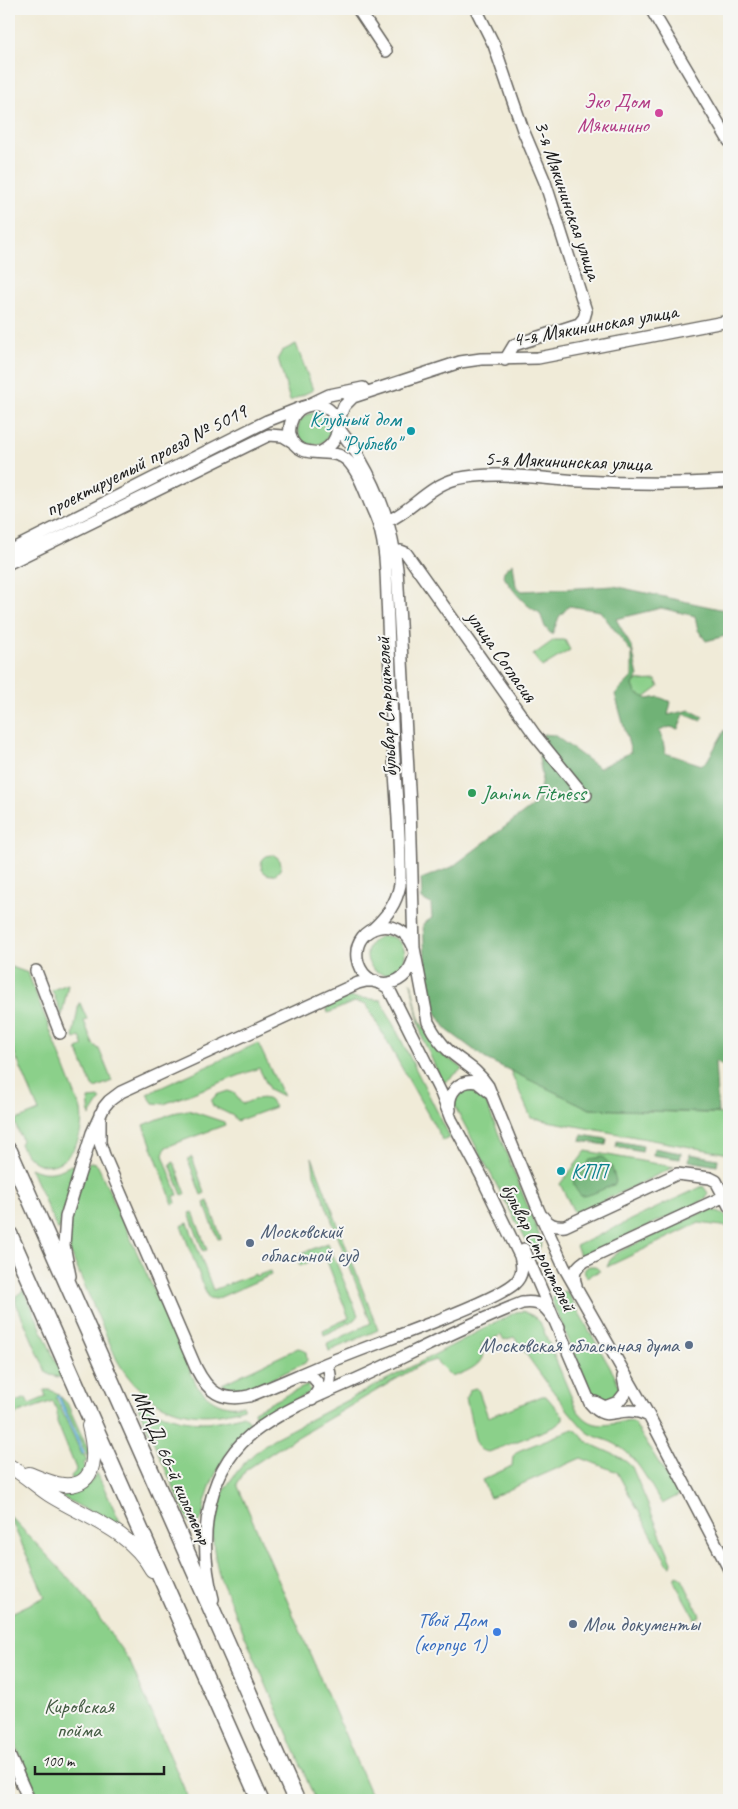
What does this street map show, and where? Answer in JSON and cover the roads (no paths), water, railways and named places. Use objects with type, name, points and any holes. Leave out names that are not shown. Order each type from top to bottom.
[{"type":"highway","name":"МКАД, 66-й километр","points":[[9,1151],[296,1800]]},
{"type":"highway","points":[[9,1234],[260,1800]]},
{"type":"main road","points":[[13,1468],[61,1485],[71,1485],[81,1481],[90,1473],[94,1463],[93,1441],[83,1401]]},
{"type":"main road","points":[[13,1468],[49,1495],[124,1536],[137,1547],[148,1562],[177,1614]]},
{"type":"street","points":[[358,9],[386,51]]},
{"type":"street","name":"3-я Мякининская улица","points":[[476,9],[494,45],[524,130],[545,182],[586,311],[584,318],[579,324],[514,345],[505,360]]},
{"type":"street","points":[[651,9],[729,141]]},
{"type":"street","name":"4-я Мякининская улица","points":[[338,426],[344,406],[353,397],[460,362],[481,359],[538,358],[729,321]]},
{"type":"street","name":"4-я Мякининская улица","points":[[305,407],[329,395],[409,378]]},
{"type":"street","name":"бульвар Строителей","points":[[305,407],[321,406],[327,408],[335,418],[338,426],[361,460],[388,521],[392,722],[400,885],[394,906],[387,916],[361,941],[357,957],[363,972],[387,987],[390,991],[441,1093],[451,1119],[484,1182],[518,1237],[559,1327],[586,1394],[596,1410],[602,1414],[610,1415],[629,1411],[649,1416]]},
{"type":"street","points":[[293,442],[290,434],[291,419],[305,407]]},
{"type":"street","name":"проектируемый проезд № 5019","points":[[9,550],[267,421],[305,407]]},
{"type":"street","points":[[321,452],[334,443],[338,426]]},
{"type":"street","name":"проектируемый проезд № 5019","points":[[9,563],[269,435],[283,436],[293,442]]},
{"type":"street","name":"бульвар Строителей","points":[[293,442],[308,453],[321,452],[345,458],[355,472],[376,518],[382,540],[389,551],[409,800],[414,952],[412,966],[407,974],[399,980],[390,983],[378,982]]},
{"type":"street","name":"5-я Мякининская улица","points":[[388,521],[404,512],[438,487],[454,480],[493,474],[626,483],[729,481]]},
{"type":"street","name":"улица Согласия","points":[[389,551],[406,553],[535,735],[578,788],[586,795]]},
{"type":"street","name":"бульвар Строителей","points":[[373,929],[381,926],[398,929],[410,940],[425,1012],[433,1031],[446,1049],[476,1070],[488,1086],[564,1268],[649,1416],[729,1568]]},
{"type":"street","points":[[36,971],[60,1033]]},
{"type":"street","points":[[84,1321],[67,1264],[64,1230],[66,1217],[92,1133],[100,1114],[109,1101],[121,1092],[358,983],[366,980],[378,982]]},
{"type":"street","name":"бульвар Строителей","points":[[451,1119],[450,1096],[455,1088],[463,1083],[481,1084],[494,1101]]},
{"type":"street","points":[[100,1114],[100,1143],[104,1155],[204,1382],[211,1390],[220,1395],[238,1399],[451,1315],[498,1294],[513,1285],[518,1279],[523,1266],[484,1182]]},
{"type":"street","points":[[538,1209],[548,1223],[558,1227],[565,1226],[677,1174],[710,1178],[716,1181],[727,1201],[585,1262],[575,1270],[577,1291]]},
{"type":"street","points":[[222,1631],[212,1594],[205,1554],[206,1525],[214,1491],[229,1461],[246,1439],[266,1423],[316,1398],[522,1303],[538,1303],[545,1307],[559,1327]]},
{"type":"street","points":[[316,1398],[329,1386],[331,1380],[327,1364]]},
{"type":"street","name":"бульвар Строителей","points":[[586,1394],[598,1405],[605,1407],[618,1402],[626,1392],[622,1369]]},
{"type":"street","points":[[300,1375],[312,1376],[318,1384],[319,1389],[316,1398]]},
{"type":"street","points":[[9,1755],[29,1800]]},
{"type":"waterway","points":[[58,1396],[83,1453]]},
{"type":"place","name":"Эко Дом Мякинино","points":[[659,113]]},
{"type":"place","name":"Клубный дом \"Рублево\"","points":[[411,431]]},
{"type":"place","name":"Janinn Fitness","points":[[472,793]]},
{"type":"place","name":"КПП","points":[[561,1171]]},
{"type":"place","name":"Московский областной суд","points":[[250,1243]]},
{"type":"place","name":"Московская областная дума","points":[[689,1345]]},
{"type":"place","name":"Мои документы","points":[[573,1624]]},
{"type":"place","name":"Твой Дом (корпус 1)","points":[[497,1632]]},
{"type":"park label","name":"Кировская пойма","points":[[79,1718]]}]
